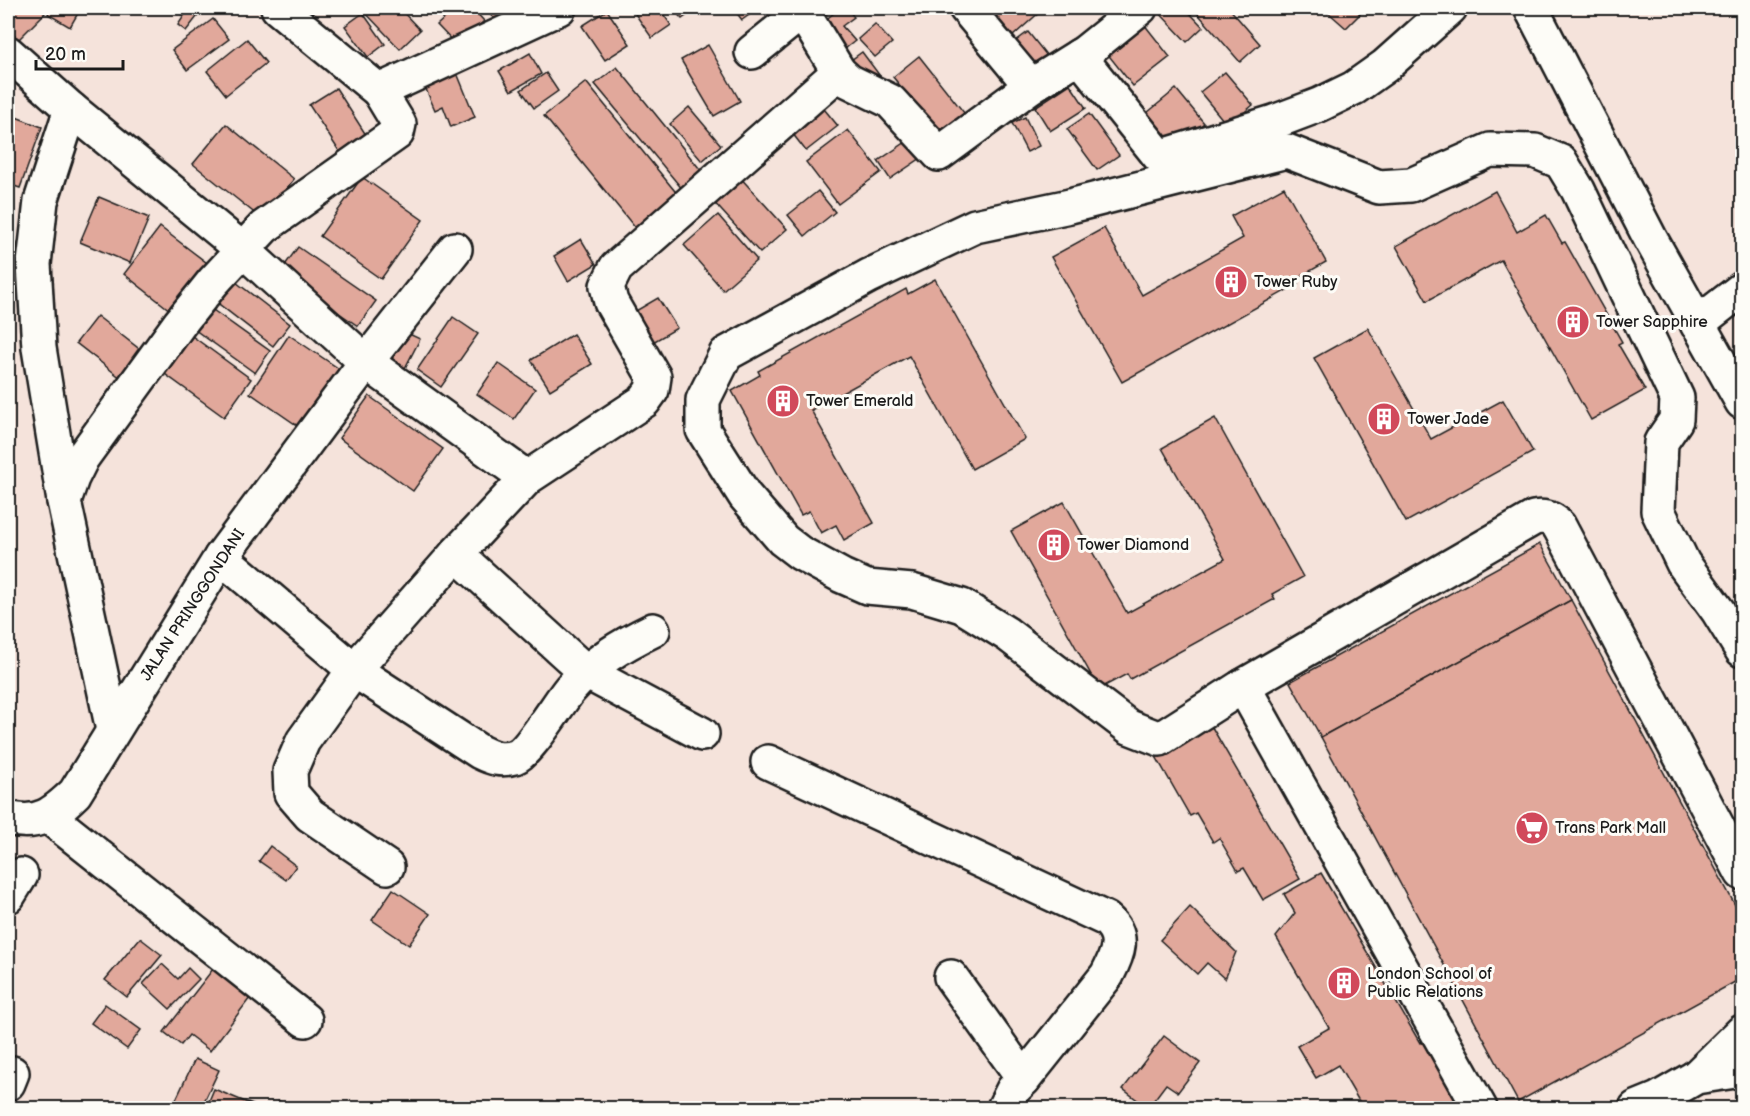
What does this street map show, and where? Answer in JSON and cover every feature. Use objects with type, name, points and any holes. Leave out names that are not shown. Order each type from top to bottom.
[{"type":"street","points":[[64,501],[82,458],[180,323],[242,249],[264,227],[397,133],[399,124],[379,91],[278,8]]},
{"type":"street","points":[[379,91],[559,8]]},
{"type":"street","points":[[966,8],[1031,86]]},
{"type":"street","points":[[1079,56],[1160,157],[1274,122],[1319,105],[1354,88],[1385,66],[1450,8]]},
{"type":"street","points":[[1531,8],[1650,238],[1743,402]]},
{"type":"street","points":[[752,52],[802,9],[838,72],[849,81],[890,101],[939,154],[1031,86],[1079,56],[1131,10]]},
{"type":"street","points":[[8,53],[71,109],[242,249],[366,362],[527,478]]},
{"type":"street","points":[[387,867],[310,815],[291,793],[290,771],[303,741],[354,670],[456,554],[527,478],[644,401],[652,390],[654,377],[611,302],[607,286],[615,268],[838,72]]},
{"type":"street","points":[[71,109],[40,201],[34,264],[39,348],[64,501],[113,730]]},
{"type":"street","points":[[1743,650],[1683,563],[1658,511],[1662,442],[1676,420],[1677,398],[1578,190],[1560,162],[1535,150],[1490,150],[1411,185],[1379,186],[1287,151],[1070,206],[975,226],[869,276],[726,354],[704,400],[703,430],[745,496],[783,540],[800,553],[867,587],[912,591],[962,606],[1007,634],[1129,727],[1160,739],[1243,686],[1534,518],[1551,519],[1559,526],[1743,873]]},
{"type":"street","name":"JALAN PRINGGONDANI","points":[[48,816],[75,793],[221,557],[366,362],[455,249]]},
{"type":"street","points":[[1697,324],[1743,289]]},
{"type":"street","points":[[456,554],[586,672],[702,734]]},
{"type":"street","points":[[221,557],[354,670],[480,752],[496,760],[517,756],[540,731],[569,690],[586,672],[616,648],[653,630]]},
{"type":"street","points":[[1243,686],[1480,1108]]},
{"type":"street","points":[[768,762],[1106,919],[1114,926],[1119,943],[1107,975],[1013,1090],[1004,1108]]},
{"type":"street","points":[[8,818],[32,821],[48,816],[305,1020]]},
{"type":"street","points":[[951,977],[1024,1079]]},
{"type":"street","points":[[1667,1099],[1743,1032]]},
{"type":"street","points":[[1667,1099],[1743,1070]]},
{"type":"building","points":[[8,8],[40,8],[45,13],[13,45],[8,40]]},
{"type":"building","points":[[51,8],[81,8],[70,27],[48,14]]},
{"type":"building","points":[[173,8],[204,8],[186,31],[178,25],[184,16]]},
{"type":"building","points":[[399,8],[420,30],[400,49],[362,9]]},
{"type":"building","points":[[456,8],[472,8],[484,21],[457,46],[437,25]]},
{"type":"building","points":[[483,8],[522,8],[503,27]]},
{"type":"building","points":[[631,8],[659,8],[671,25],[652,38]]},
{"type":"building","points":[[672,8],[697,8],[682,19]]},
{"type":"building","points":[[733,8],[759,8],[742,20]]},
{"type":"building","points":[[810,8],[836,8],[818,19]]},
{"type":"building","points":[[840,8],[847,8],[854,17],[842,26],[855,41],[841,52],[818,26]]},
{"type":"building","points":[[1000,8],[1040,8],[1042,10],[1003,45],[983,23]]},
{"type":"building","points":[[1155,8],[1185,8],[1203,27],[1187,42]]},
{"type":"building","points":[[1193,8],[1229,8],[1260,44],[1240,62]]},
{"type":"building","points":[[1320,8],[1353,8],[1360,14],[1346,28]]},
{"type":"building","points":[[607,10],[630,44],[605,60],[582,26]]},
{"type":"building","points":[[363,13],[385,44],[368,57],[345,26]]},
{"type":"building","points":[[213,19],[229,39],[187,70],[172,50]]},
{"type":"building","points":[[1140,19],[1170,57],[1133,86],[1102,47]]},
{"type":"building","points":[[875,24],[892,43],[875,57],[858,39]]},
{"type":"building","points":[[1028,32],[1052,62],[1035,75],[1012,44]]},
{"type":"building","points":[[247,39],[266,63],[226,95],[207,71]]},
{"type":"building","points":[[708,45],[740,101],[714,116],[681,60]]},
{"type":"building","points":[[862,52],[880,76],[866,87],[847,63]]},
{"type":"building","points":[[530,53],[541,74],[511,91],[499,71]]},
{"type":"building","points":[[919,56],[965,114],[939,134],[893,77]]},
{"type":"building","points":[[617,67],[708,179],[688,196],[595,84]]},
{"type":"building","points":[[1225,72],[1253,105],[1228,126],[1200,92]]},
{"type":"building","points":[[457,73],[475,117],[451,127],[443,106],[435,110],[425,87]]},
{"type":"building","points":[[546,73],[558,91],[534,108],[521,90]]},
{"type":"building","points":[[586,82],[683,201],[641,235],[544,116]]},
{"type":"building","points":[[1070,84],[1086,108],[1050,131],[1035,107]]},
{"type":"building","points":[[336,88],[368,138],[341,154],[309,105]]},
{"type":"building","points":[[1176,89],[1204,123],[1170,151],[1142,117]]},
{"type":"building","points":[[820,104],[838,126],[806,151],[789,129]]},
{"type":"building","points":[[689,107],[721,145],[702,161],[670,124]]},
{"type":"building","points":[[8,114],[42,127],[20,188],[8,184]]},
{"type":"building","points":[[1089,114],[1119,155],[1097,170],[1067,129]]},
{"type":"building","points":[[1025,117],[1039,146],[1027,152],[1012,123]]},
{"type":"building","points":[[226,124],[294,179],[262,219],[193,164]]},
{"type":"building","points":[[848,130],[881,172],[838,204],[806,162]]},
{"type":"building","points":[[912,138],[924,156],[890,179],[878,161]]},
{"type":"building","points":[[738,175],[787,229],[760,253],[711,199]]},
{"type":"building","points":[[362,177],[423,220],[381,279],[320,236]]},
{"type":"building","name":"Tower Ruby","points":[[1284,187],[1326,262],[1296,279],[1298,284],[1122,382],[1051,257],[1104,228],[1142,295],[1243,238],[1231,216]]},
{"type":"building","points":[[818,191],[835,212],[805,236],[788,215]]},
{"type":"building","name":"Tower Sapphire","points":[[1495,191],[1517,232],[1546,215],[1562,243],[1565,242],[1622,342],[1618,344],[1645,390],[1591,420],[1501,260],[1427,301],[1396,246]]},
{"type":"building","points":[[99,197],[149,218],[130,263],[80,242]]},
{"type":"building","points":[[718,215],[757,260],[723,290],[684,245]]},
{"type":"building","points":[[160,227],[211,266],[175,314],[124,274]]},
{"type":"building","points":[[581,239],[596,264],[568,281],[554,256]]},
{"type":"building","points":[[8,243],[16,243],[14,271],[8,271]]},
{"type":"building","points":[[298,247],[376,301],[358,326],[280,272]]},
{"type":"building","points":[[232,279],[290,324],[273,346],[215,301]]},
{"type":"building","name":"Tower Emerald","points":[[935,279],[1025,439],[972,469],[909,356],[811,410],[874,523],[844,540],[836,525],[821,533],[809,511],[801,515],[732,391],[760,375],[758,371],[906,289],[908,294]]},
{"type":"building","points":[[658,298],[677,328],[653,342],[634,312]]},
{"type":"building","points":[[206,305],[270,351],[255,373],[191,327]]},
{"type":"building","points":[[97,316],[147,355],[126,382],[76,343]]},
{"type":"building","points":[[453,317],[478,334],[441,387],[417,370]]},
{"type":"building","points":[[394,327],[420,339],[404,370],[379,358]]},
{"type":"building","points":[[181,328],[251,379],[224,417],[154,366]]},
{"type":"building","name":"Tower Jade","points":[[1368,328],[1431,439],[1503,400],[1533,452],[1406,522],[1314,358]]},
{"type":"building","points":[[573,334],[592,364],[550,390],[531,360]]},
{"type":"building","points":[[289,335],[351,377],[311,435],[250,393]]},
{"type":"building","points":[[498,363],[535,389],[514,419],[477,394]]},
{"type":"building","points":[[369,396],[443,449],[413,491],[339,438]]},
{"type":"building","name":"Tower Diamond","points":[[1215,418],[1303,577],[1272,594],[1275,599],[1130,679],[1127,674],[1099,689],[1011,531],[1064,502],[1127,613],[1225,559],[1162,448]]},
{"type":"building","points":[[1540,544],[1571,600],[1321,737],[1290,682]]},
{"type":"building","name":"Trans Park Mall","points":[[1571,600],[1742,918],[1742,978],[1518,1102],[1321,737]]},
{"type":"building","points":[[1209,722],[1300,879],[1263,900],[1244,868],[1238,871],[1219,838],[1213,842],[1196,813],[1190,816],[1154,753]]},
{"type":"building","points":[[270,846],[296,866],[286,880],[259,861]]},
{"type":"building","name":"London School of Public Relations","points":[[1321,873],[1420,1043],[1426,1040],[1466,1108],[1363,1108],[1338,1065],[1316,1078],[1297,1046],[1329,1028],[1276,937],[1295,913],[1284,894]]},
{"type":"building","points":[[393,889],[430,914],[409,945],[372,920]]},
{"type":"building","points":[[1190,907],[1236,952],[1225,979],[1207,963],[1197,974],[1160,940]]},
{"type":"building","points":[[140,938],[162,955],[127,997],[105,980]]},
{"type":"building","points":[[162,964],[178,979],[188,968],[199,979],[170,1009],[143,984]]},
{"type":"building","points":[[213,969],[250,998],[210,1051],[189,1035],[181,1045],[164,1032]]},
{"type":"building","points":[[105,1004],[141,1030],[127,1049],[91,1023]]},
{"type":"building","points":[[1164,1036],[1200,1063],[1178,1092],[1166,1084],[1148,1108],[1123,1089]]},
{"type":"building","points":[[195,1059],[219,1070],[201,1108],[172,1108]]},
{"type":"building","points":[[214,1089],[255,1106],[254,1108],[206,1108]]},
{"type":"building","points":[[279,1101],[293,1108],[275,1108]]},
{"type":"place","name":"Tower Ruby","points":[[1231,282]]},
{"type":"place","name":"Tower Sapphire","points":[[1573,322]]},
{"type":"place","name":"Tower Emerald","points":[[783,401]]},
{"type":"place","name":"Tower Jade","points":[[1384,419]]},
{"type":"place","name":"Tower Diamond","points":[[1054,545]]},
{"type":"place","name":"Trans Park Mall","points":[[1532,828]]},
{"type":"place","name":"London School of Public Relations","points":[[1344,983]]}]
